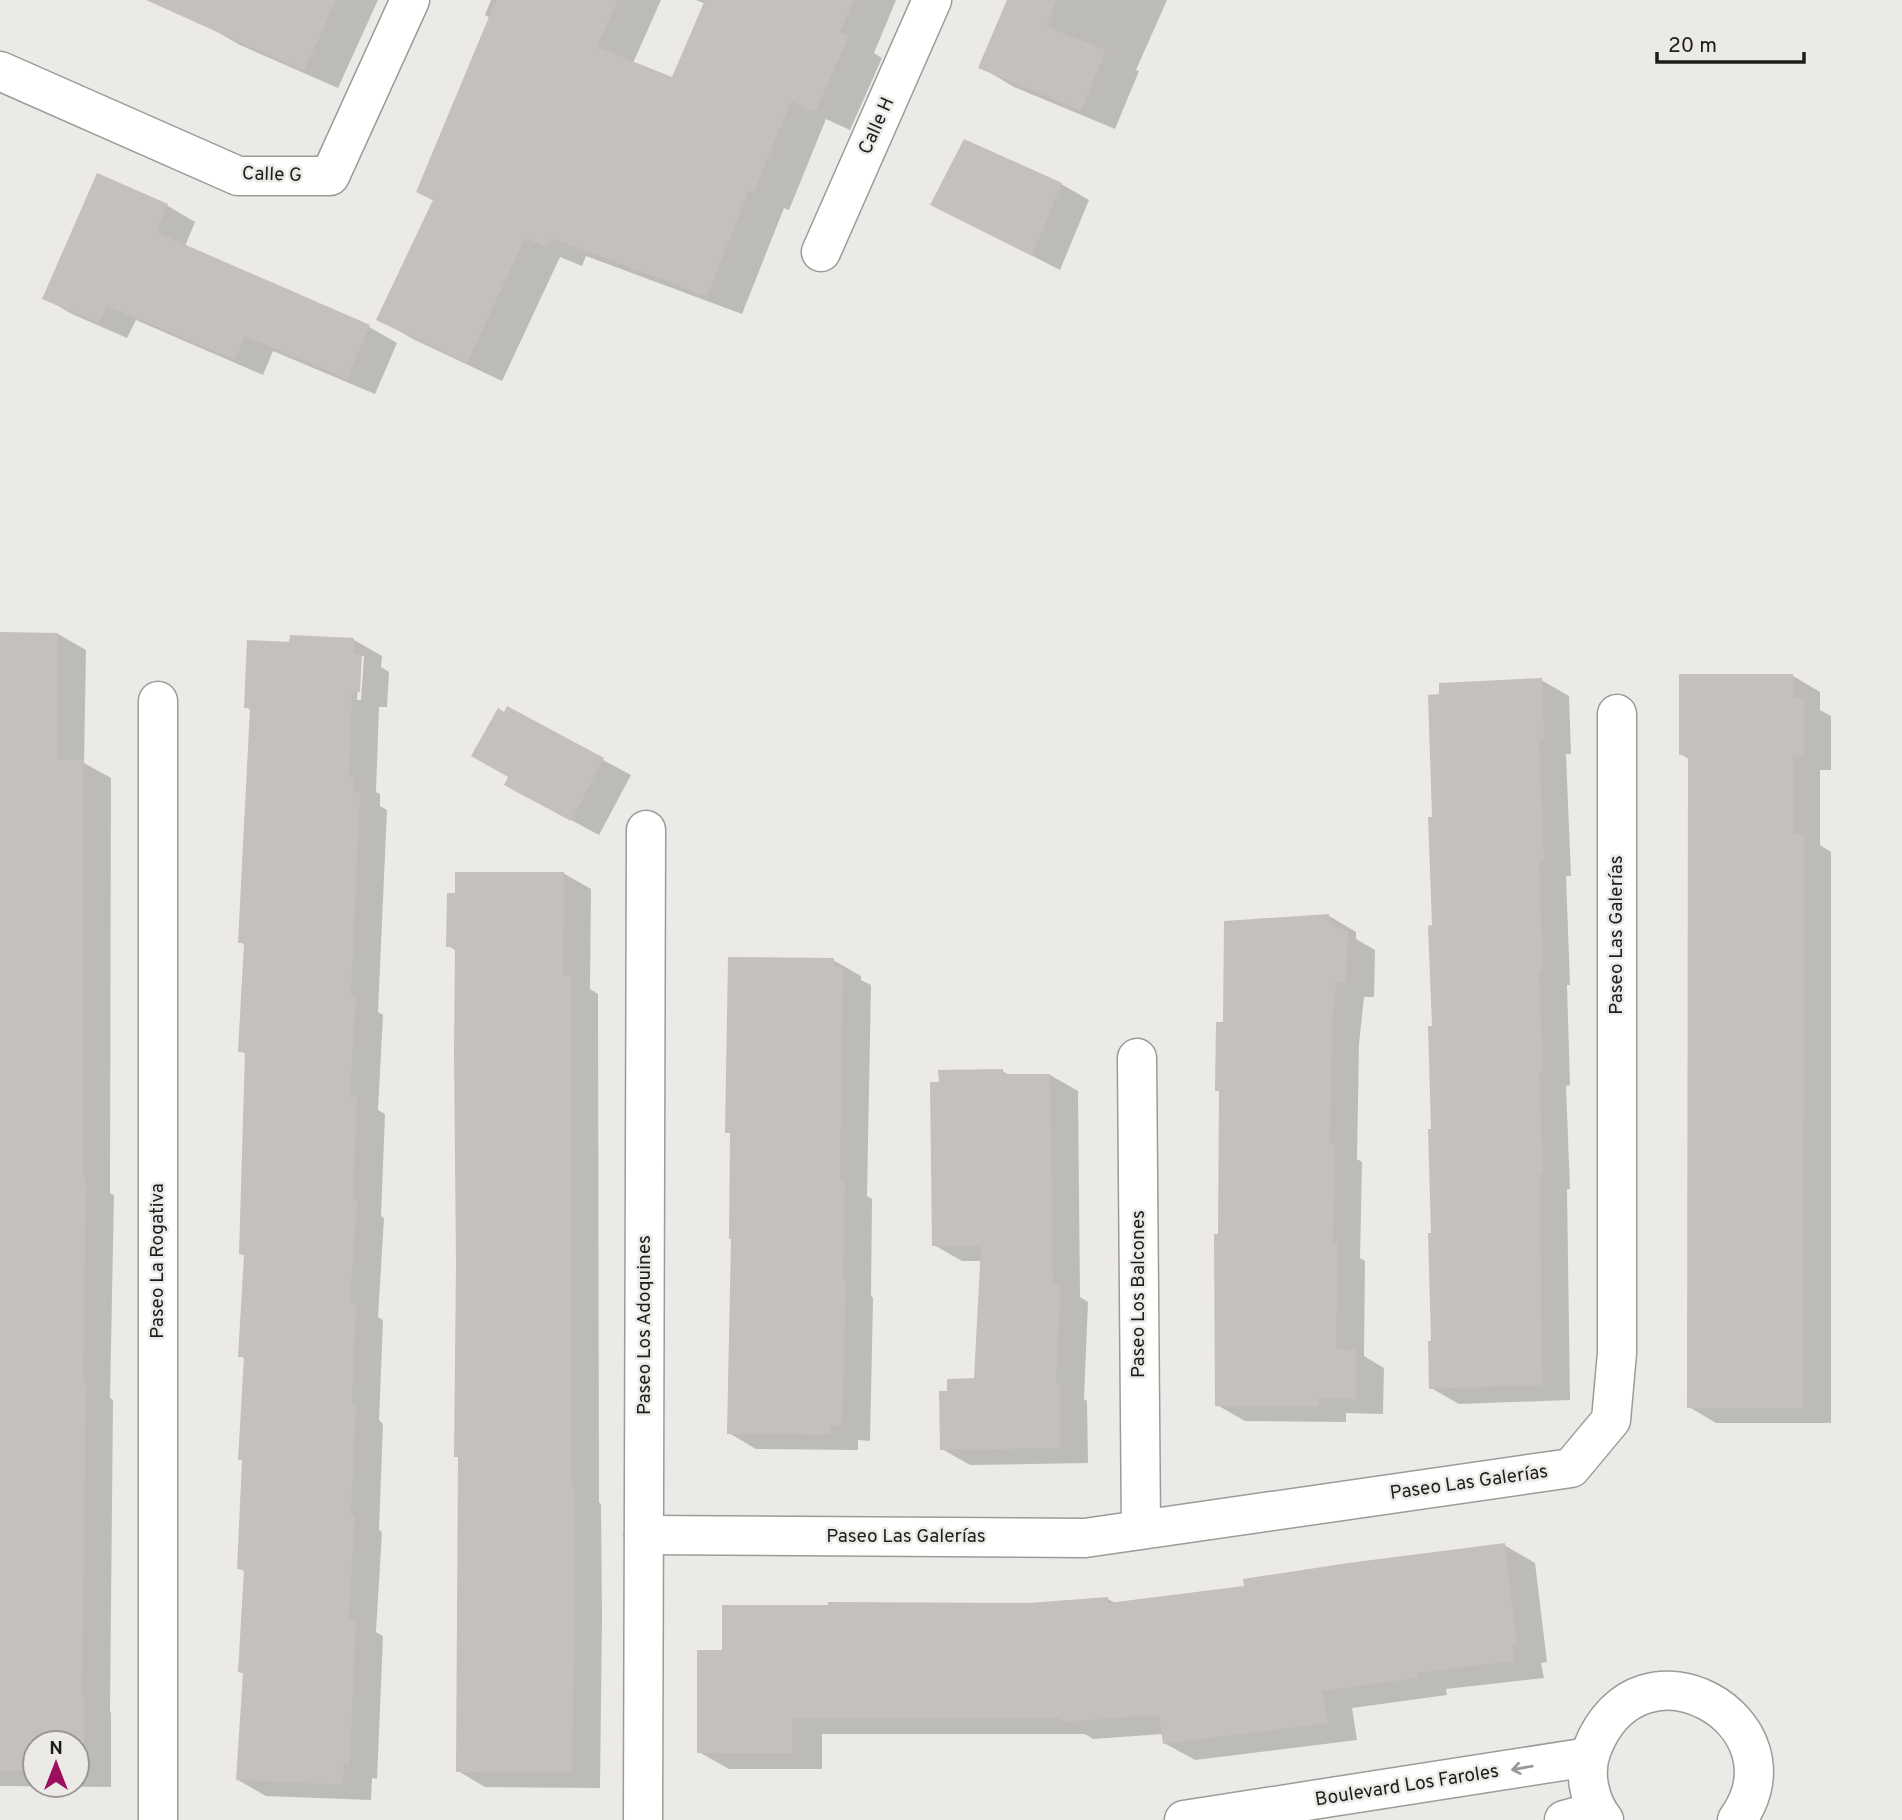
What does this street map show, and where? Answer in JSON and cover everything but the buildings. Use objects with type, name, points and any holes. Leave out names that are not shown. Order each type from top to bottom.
[{"type":"street","name":"Calle G","points":[[0,71],[238,176],[330,176],[410,0]]},
{"type":"street","name":"Calle H","points":[[821,252],[932,0]]},
{"type":"street","name":"Paseo La Rogativa","points":[[158,701],[158,1820]]},
{"type":"street","name":"Paseo Las Galerías","points":[[644,1535],[1085,1538],[1571,1468],[1611,1420],[1616,1353],[1616,715]]},
{"type":"street","name":"Paseo Los Adoquines","points":[[643,1820],[646,830]]},
{"type":"street","name":"Paseo Los Balcones","points":[[1137,1058],[1141,1529]]},
{"type":"street","points":[[1588,1817],[1589,1757],[1599,1731],[1617,1709],[1642,1695],[1669,1690],[1697,1695],[1721,1708],[1740,1728],[1751,1754],[1753,1781],[1746,1808],[1737,1820]]},
{"type":"street","name":"Boulevard Los Faroles","points":[[1184,1820],[1589,1757]]}]
